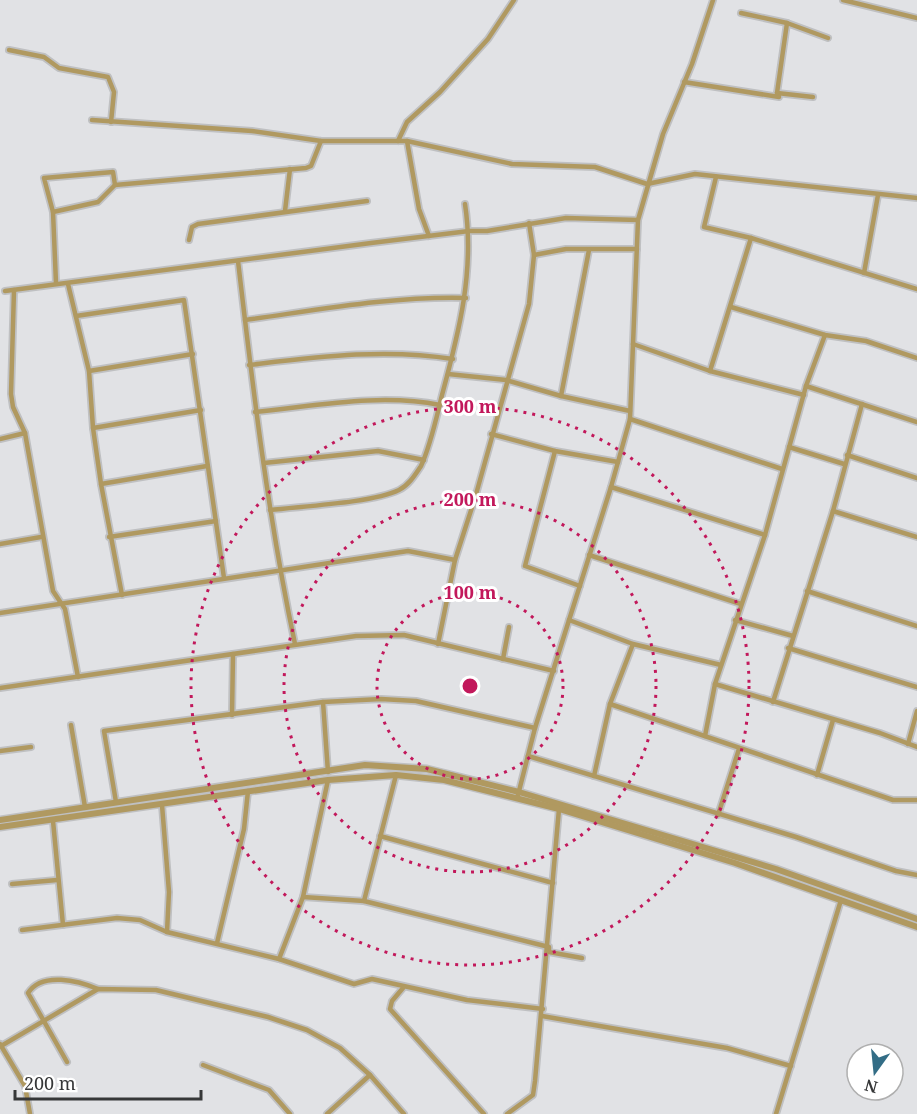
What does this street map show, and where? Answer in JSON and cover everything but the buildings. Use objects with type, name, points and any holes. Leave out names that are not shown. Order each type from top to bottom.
[{"type":"street","points":[[398,141],[406,122],[440,92],[488,39],[514,0]]},
{"type":"street","points":[[518,794],[535,728],[611,487],[630,419],[638,220],[663,134],[713,0]]},
{"type":"street","points":[[843,0],[917,18]]},
{"type":"street","points":[[741,13],[787,23],[828,38]]},
{"type":"street","points":[[684,82],[779,97],[777,93],[787,23]]},
{"type":"street","points":[[9,50],[44,57],[59,68],[108,77],[114,93],[111,122]]},
{"type":"street","points":[[777,93],[813,97]]},
{"type":"street","points":[[92,120],[252,131],[321,141],[408,141],[512,164],[595,167],[647,184],[695,174],[917,198]]},
{"type":"street","points":[[53,212],[98,202],[116,184],[311,166],[321,141]]},
{"type":"street","points":[[408,141],[419,209],[429,236]]},
{"type":"street","points":[[285,211],[290,169]]},
{"type":"street","points":[[56,283],[53,212],[44,178],[113,172],[116,184]]},
{"type":"street","points":[[716,177],[704,226],[917,289]]},
{"type":"street","points":[[864,273],[878,195]]},
{"type":"street","points":[[189,240],[192,227],[198,224],[367,201]]},
{"type":"street","points":[[270,510],[381,496],[401,490],[412,479],[424,460],[453,359],[466,298],[470,231],[465,204]]},
{"type":"street","points":[[5,291],[429,236],[487,231],[566,218],[638,220]]},
{"type":"street","points":[[438,644],[455,560],[529,304],[534,255],[529,223]]},
{"type":"street","points":[[710,370],[731,307],[750,238]]},
{"type":"street","points":[[534,255],[566,249],[637,249]]},
{"type":"street","points":[[561,396],[588,250]]},
{"type":"street","points":[[238,261],[255,412],[279,570],[295,644]]},
{"type":"street","points":[[68,284],[89,371],[93,428],[101,484],[109,537],[122,595]]},
{"type":"street","points":[[14,290],[11,394],[13,407],[25,433],[41,537],[50,566],[53,591],[63,604],[78,677]]},
{"type":"street","points":[[245,320],[390,301],[434,297],[466,298]]},
{"type":"street","points":[[76,316],[184,300],[224,578]]},
{"type":"street","points":[[731,307],[825,335],[866,341],[917,358]]},
{"type":"street","points":[[705,736],[715,684],[765,535],[806,386],[825,335]]},
{"type":"street","points":[[633,344],[710,370],[804,395]]},
{"type":"street","points":[[249,365],[321,356],[389,352],[453,359]]},
{"type":"street","points":[[89,371],[193,354]]},
{"type":"street","points":[[448,374],[506,380],[561,396],[630,411]]},
{"type":"street","points":[[806,386],[917,422]]},
{"type":"street","points":[[255,412],[385,400],[412,400],[440,405]]},
{"type":"street","points":[[773,702],[788,648],[833,511],[862,404]]},
{"type":"street","points":[[93,428],[201,410]]},
{"type":"street","points":[[630,419],[782,470]]},
{"type":"street","points":[[0,439],[25,433]]},
{"type":"street","points":[[491,434],[555,452],[618,462]]},
{"type":"street","points":[[789,447],[844,464]]},
{"type":"street","points":[[264,463],[378,451],[424,460]]},
{"type":"street","points":[[555,452],[525,566],[580,586]]},
{"type":"street","points":[[847,455],[917,478]]},
{"type":"street","points":[[101,484],[207,466]]},
{"type":"street","points":[[611,487],[765,535]]},
{"type":"street","points":[[833,511],[917,537]]},
{"type":"street","points":[[109,537],[216,521]]},
{"type":"street","points":[[0,544],[41,537]]},
{"type":"street","points":[[0,613],[408,551],[455,560]]},
{"type":"street","points":[[589,555],[741,604]]},
{"type":"street","points":[[807,591],[917,626]]},
{"type":"street","points":[[569,620],[633,644],[721,665]]},
{"type":"street","points":[[735,620],[793,636]]},
{"type":"street","points":[[503,659],[509,627]]},
{"type":"street","points":[[0,688],[356,636],[404,635],[554,671]]},
{"type":"street","points":[[594,776],[609,704],[633,644]]},
{"type":"street","points":[[788,648],[917,687]]},
{"type":"street","points":[[231,715],[233,654]]},
{"type":"street","points":[[715,684],[917,747]]},
{"type":"street","points":[[116,802],[104,731],[323,702],[381,699],[416,701],[535,728]]},
{"type":"street","points":[[279,959],[303,897],[328,776],[323,702]]},
{"type":"street","points":[[609,704],[893,800],[917,800]]},
{"type":"street","points":[[908,744],[917,711]]},
{"type":"street","points":[[817,775],[833,720]]},
{"type":"street","points":[[71,724],[85,807]]},
{"type":"street","points":[[0,751],[31,747]]},
{"type":"street","points":[[718,815],[739,749]]},
{"type":"street","points":[[528,756],[796,837],[896,871],[917,875]]},
{"type":"street","points":[[0,827],[248,791],[328,776],[365,765],[427,770],[776,869],[917,919]]},
{"type":"street","points":[[364,901],[396,775]]},
{"type":"street","points":[[0,820],[116,802],[328,776],[396,775],[444,780],[518,794],[559,809],[735,863],[917,927]]},
{"type":"street","points":[[217,943],[244,829],[248,791]]},
{"type":"street","points":[[162,805],[169,892],[166,932]]},
{"type":"street","points":[[507,1114],[533,1095],[549,947],[559,809]]},
{"type":"street","points":[[53,821],[63,925]]},
{"type":"street","points":[[380,836],[554,883]]},
{"type":"street","points":[[12,885],[57,880]]},
{"type":"street","points":[[303,897],[364,901],[549,947]]},
{"type":"street","points":[[776,1114],[841,900]]},
{"type":"street","points":[[22,930],[117,918],[140,920],[166,932],[279,959],[354,984],[372,979],[403,988],[466,1000],[543,1009]]},
{"type":"street","points":[[549,947],[549,952],[582,958]]},
{"type":"street","points":[[67,1062],[28,993],[33,987],[47,980],[81,982],[98,990],[156,990],[268,1017],[307,1030],[340,1048],[370,1076],[404,1114]]},
{"type":"street","points":[[403,988],[392,1001],[390,1009],[484,1114]]},
{"type":"street","points":[[30,1114],[25,1086],[1,1045],[98,990]]},
{"type":"street","points":[[542,1016],[727,1048],[792,1066]]},
{"type":"street","points":[[203,1065],[269,1090],[290,1114]]},
{"type":"street","points":[[326,1114],[370,1076]]}]
